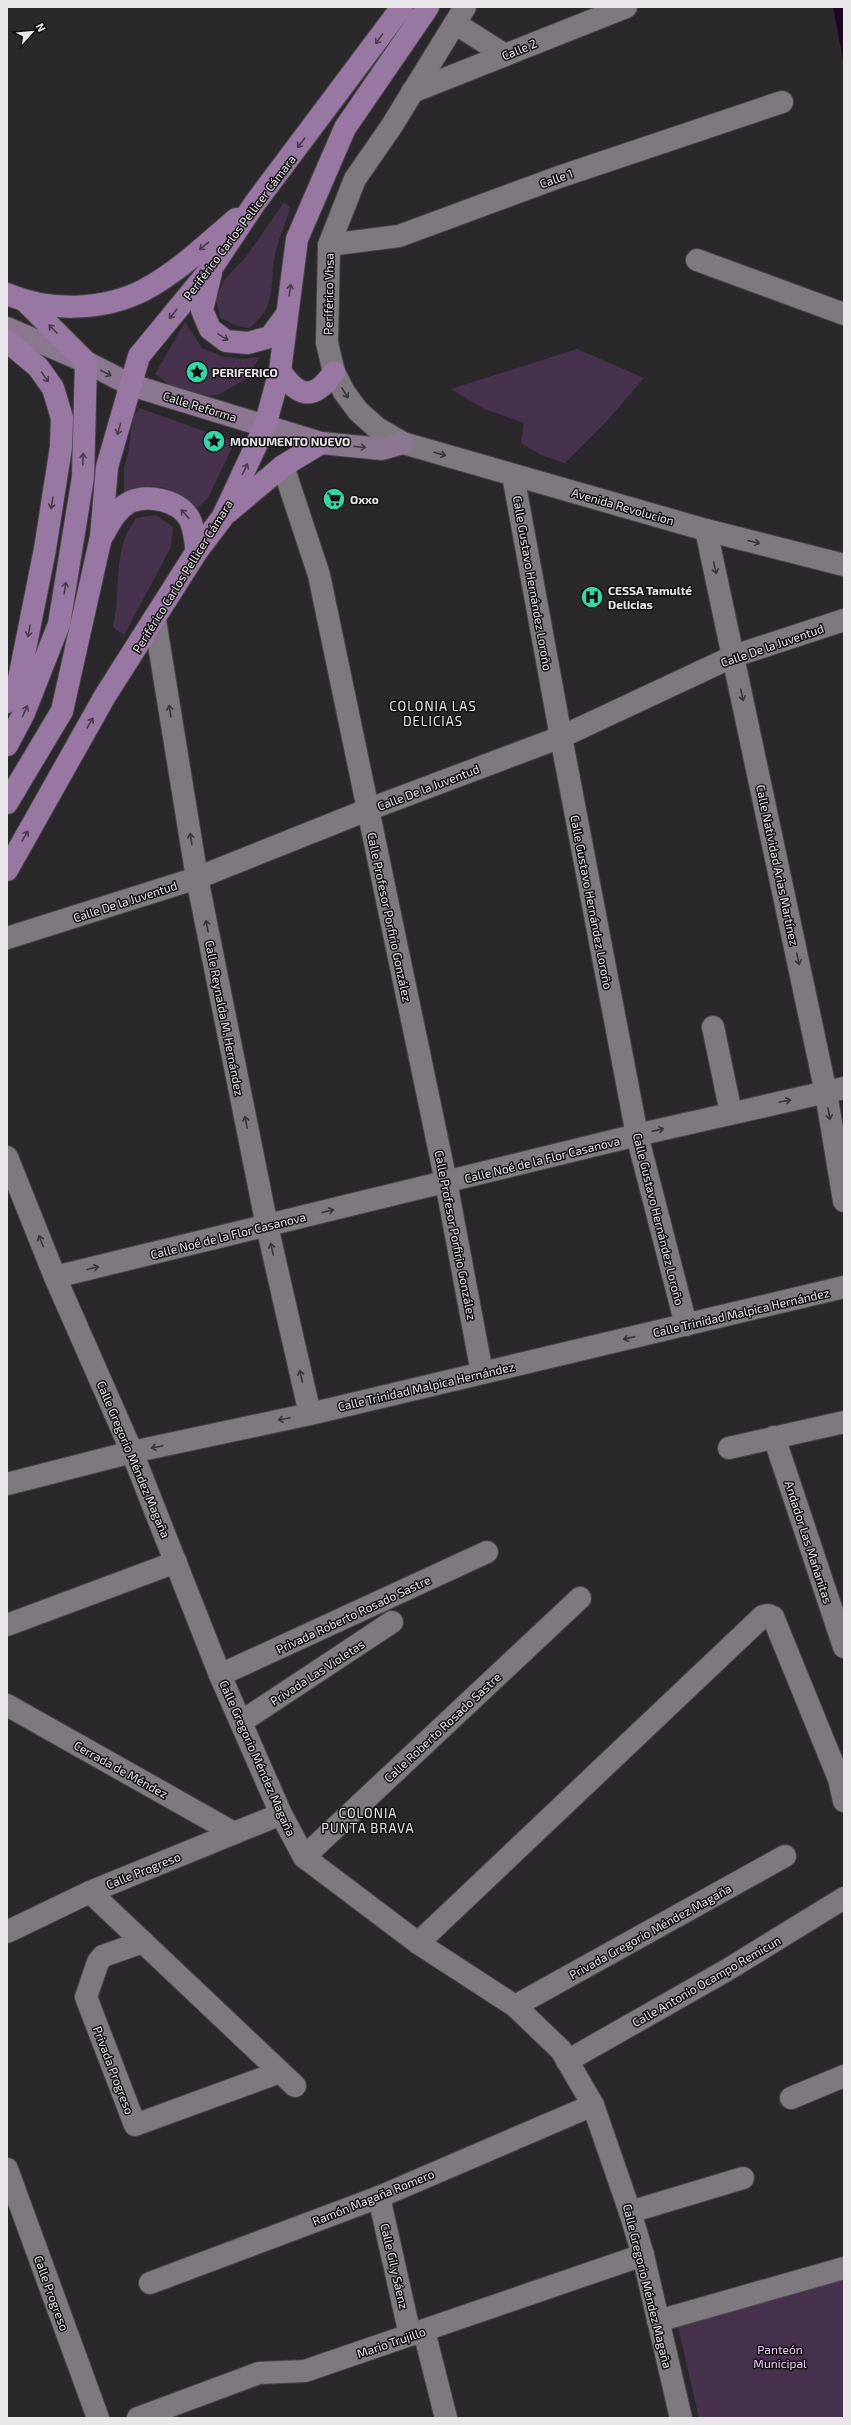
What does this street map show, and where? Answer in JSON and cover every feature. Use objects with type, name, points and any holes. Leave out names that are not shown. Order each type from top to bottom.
[{"type":"main road","name":"Periférico Carlos Pellicer Cámara","points":[[7,803],[62,711],[102,537],[108,467],[139,356],[213,266],[256,203],[402,7]]},
{"type":"main road","name":"Periférico Carlos Pellicer Cámara","points":[[7,870],[105,696],[155,620],[197,551],[222,518],[265,426],[280,371],[297,239],[345,128],[428,9]]},
{"type":"main road","points":[[16,298],[77,307],[113,301],[143,290],[178,267],[256,203]]},
{"type":"main road","points":[[213,266],[204,296],[202,310],[210,329],[226,341],[248,343],[270,337],[287,314]]},
{"type":"main road","points":[[7,745],[24,713],[59,624],[83,478],[86,362],[16,298]]},
{"type":"main road","name":"Calle Reforma","points":[[7,328],[86,362],[131,386],[321,443],[382,449],[403,443]]},
{"type":"main road","points":[[7,341],[38,367],[53,388],[62,418],[61,447],[45,549],[19,678],[7,702]]},
{"type":"main road","points":[[280,371],[290,385],[297,391],[306,393],[326,385],[334,372]]},
{"type":"main road","points":[[222,518],[283,466],[321,443]]},
{"type":"main road","points":[[102,537],[114,515],[130,502],[159,498],[176,506],[189,518],[197,551]]},
{"type":"street","name":"Calle 2","points":[[412,92],[626,7]]},
{"type":"street","points":[[460,15],[505,54]]},
{"type":"street","name":"Periférico Vhsa","points":[[403,443],[377,428],[358,411],[344,392],[334,372],[327,343],[329,245],[355,179],[460,15]]},
{"type":"street","name":"Calle 1","points":[[329,245],[399,236],[558,177],[782,102]]},
{"type":"street","points":[[697,260],[844,314]]},
{"type":"street","name":"Avenida Revolucion","points":[[403,443],[706,530],[844,564]]},
{"type":"street","name":"Calle Profesor Porfirio González","points":[[283,466],[319,575],[446,1182],[482,1372]]},
{"type":"street","name":"Calle Gustavo Hernández Loroño","points":[[513,475],[560,736],[637,1135],[686,1325]]},
{"type":"street","name":"Calle Natividad Arias Martínez","points":[[706,530],[835,1091],[844,1201]]},
{"type":"street","name":"Calle Reynalda M. Hernández","points":[[155,620],[197,878],[267,1226],[310,1414]]},
{"type":"street","name":"Calle De la Juventud","points":[[7,938],[197,878],[367,810],[560,736],[734,656],[844,620]]},
{"type":"street","points":[[713,1027],[731,1113]]},
{"type":"street","name":"Calle Noé de la Flor Casanova","points":[[55,1277],[637,1135],[835,1091]]},
{"type":"street","name":"Calle Gregorio Méndez Magaña","points":[[7,1157],[55,1277],[132,1452],[220,1675],[281,1814],[304,1857],[418,1943],[515,2006],[561,2050],[593,2105],[630,2212],[643,2255],[681,2418]]},
{"type":"street","name":"Calle Trinidad Malpica Hernández","points":[[7,1484],[132,1452],[310,1414],[844,1287]]},
{"type":"street","points":[[729,1448],[844,1422]]},
{"type":"street","name":"Andador Las Mañanitas","points":[[774,1437],[844,1647]]},
{"type":"street","name":"Privada Roberto Rosado Sastre","points":[[220,1675],[486,1552]]},
{"type":"street","points":[[7,1625],[176,1562]]},
{"type":"street","name":"Calle Roberto Rosado Sastre","points":[[304,1857],[580,1598]]},
{"type":"street","points":[[418,1943],[763,1616],[768,1615],[773,1617],[841,1779],[844,1801]]},
{"type":"street","name":"Privada Las Violetas","points":[[241,1722],[392,1622]]},
{"type":"street","name":"Cerrada de Méndez","points":[[7,1705],[234,1833]]},
{"type":"street","name":"Calle Progreso","points":[[7,1932],[90,1892],[281,1814]]},
{"type":"street","name":"Privada Gregorio Méndez Magaña","points":[[515,2006],[785,1856]]},
{"type":"street","name":"Privada Progreso","points":[[90,1892],[143,1942],[288,2079],[135,2126],[86,1997],[98,1962],[103,1956],[143,1942]]},
{"type":"street","name":"Calle Antonio Ocampo Remicun","points":[[567,2061],[728,1970],[844,1898]]},
{"type":"street","points":[[791,2098],[844,2076]]},
{"type":"street","name":"Ramón Magaña Romero","points":[[150,2283],[379,2197],[593,2105]]},
{"type":"street","name":"Calle Progreso","points":[[7,2169],[98,2418]]},
{"type":"street","points":[[630,2212],[743,2178]]},
{"type":"street","name":"Calle Gil y Sáenz","points":[[379,2197],[417,2333],[446,2418]]},
{"type":"street","name":"Mario Trujillo","points":[[138,2418],[259,2373],[305,2371],[643,2255]]},
{"type":"street","points":[[658,2321],[844,2268]]},
{"type":"green space","points":[[284,202],[290,208],[276,249],[271,295],[264,312],[249,328],[238,326],[220,318],[216,299],[225,279],[246,257]]},
{"type":"green space","points":[[185,322],[202,348],[224,357],[242,359],[260,357],[246,379],[218,395],[198,396],[177,390],[155,374]]},
{"type":"green space","points":[[577,349],[644,378],[606,422],[565,463],[541,455],[521,443],[524,423],[484,409],[451,389]]},
{"type":"green space","points":[[139,408],[235,442],[208,498],[194,511],[180,495],[162,487],[144,486],[124,495],[124,467],[128,454],[133,418]]},
{"type":"green space","points":[[156,515],[173,527],[171,547],[124,635],[113,627],[121,551],[128,531],[136,518]]},
{"type":"green space","name":"Panteón Municipal","points":[[844,2275],[844,2418],[699,2418],[676,2318]]},
{"type":"shaded area","points":[[833,7],[844,7],[844,65]]},
{"type":"place","name":"PERIFERICO","points":[[197,372]]},
{"type":"place","name":"MONUMENTO NUEVO","points":[[214,441]]},
{"type":"place","name":"Oxxo","points":[[334,499]]},
{"type":"place","name":"CESSA Tamulté Delicias","points":[[592,597]]},
{"type":"district","name":"COLONIA LAS DELICIAS","points":[[433,714]]},
{"type":"district","name":"COLONIA PUNTA BRAVA","points":[[368,1820]]}]
